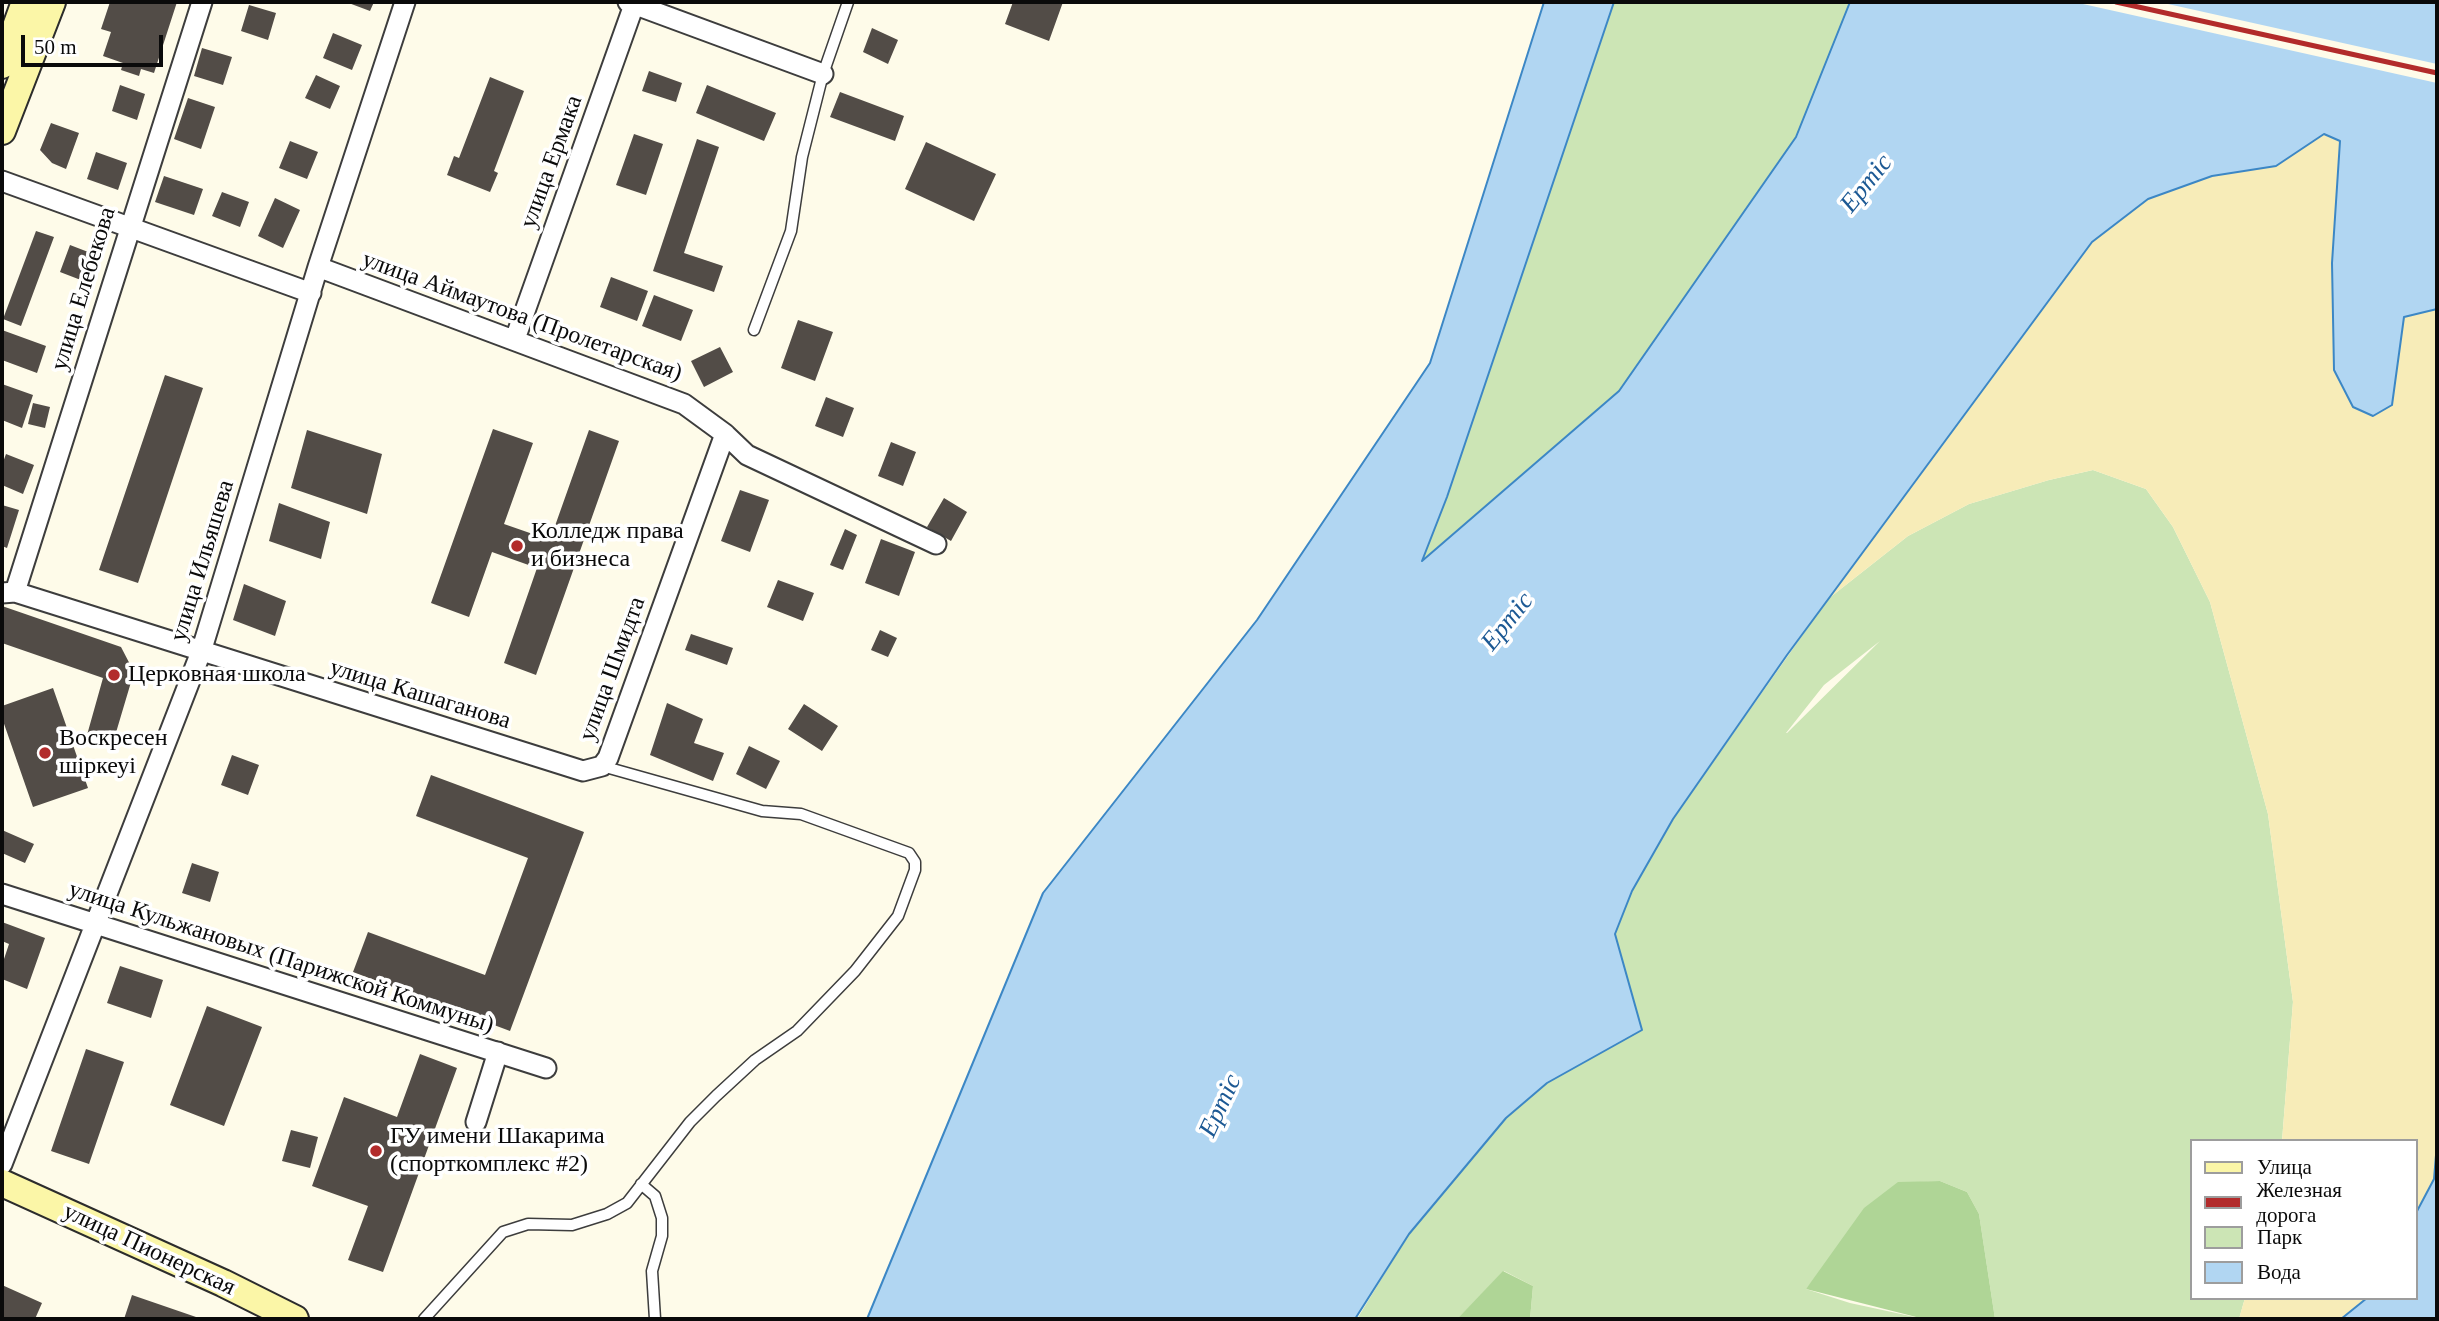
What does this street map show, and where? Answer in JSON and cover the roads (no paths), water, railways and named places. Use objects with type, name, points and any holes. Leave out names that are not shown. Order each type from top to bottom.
[{"type":"street","points":[[2,65],[25,2]]},
{"type":"street","points":[[2,131],[52,2]]},
{"type":"street","name":"улица Елебекова","points":[[9,593],[202,2]]},
{"type":"street","name":"улица Ильяшева","points":[[2,1164],[201,652],[318,267],[405,2]]},
{"type":"street","points":[[632,2],[823,74]]},
{"type":"street","name":"улица Ермака","points":[[515,339],[632,2]]},
{"type":"street","points":[[2,181],[130,225],[310,293]]},
{"type":"street","name":"улица Аймаутова (Пролетарская)","points":[[318,267],[684,404],[725,434]]},
{"type":"street","points":[[725,434],[747,455],[936,544]]},
{"type":"street","name":"улица Шмидта","points":[[593,769],[608,758],[725,434]]},
{"type":"street","name":"улица Кашаганова","points":[[9,593],[593,769]]},
{"type":"street","name":"улица Кульжановых (Парижской Коммуны)","points":[[2,894],[546,1068]]},
{"type":"street","points":[[476,1122],[498,1052]]},
{"type":"street","name":"улица Пионерская","points":[[2,1183],[223,1283],[295,1319]]},
{"type":"lane","points":[[754,330],[796,215],[802,157],[823,74],[848,2]]},
{"type":"lane","points":[[424,1319],[503,1232],[528,1224],[572,1225],[607,1214],[627,1203],[690,1122],[755,1060],[797,1031],[879,943],[898,916],[915,862],[909,853],[802,814],[762,811],[593,769]]},
{"type":"lane","points":[[641,1184],[655,1196],[662,1218],[662,1236],[652,1270],[655,1319]]},
{"type":"water","name":"Ертіс","points":[[1544,2],[1614,2],[1447,497],[1422,561],[1619,391],[1796,137],[1850,2],[2437,2],[2437,309],[2404,317],[2392,405],[2373,416],[2353,407],[2334,370],[2332,263],[2340,141],[2324,134],[2276,166],[2212,176],[2148,199],[2092,242],[1787,655],[1673,819],[1632,891],[1615,934],[1642,1030],[1547,1083],[1506,1118],[1409,1234],[1355,1319],[867,1319],[1043,893],[1257,620],[1430,363]]},
{"type":"water","points":[[2437,1143],[2437,1319],[2341,1319],[2365,1300],[2418,1300],[2418,1209],[2434,1179]]},
{"type":"railway","points":[[2116,2],[2437,73]]},
{"type":"place","name":"Колледж права и бизнеса","points":[[517,546]]},
{"type":"place","name":"Церковная школа","points":[[114,675]]},
{"type":"place","name":"Воскресен шіркеуі","points":[[45,753]]},
{"type":"place","name":"ГУ имени Шакарима (спорткомплекс #2)","points":[[376,1151]]}]
